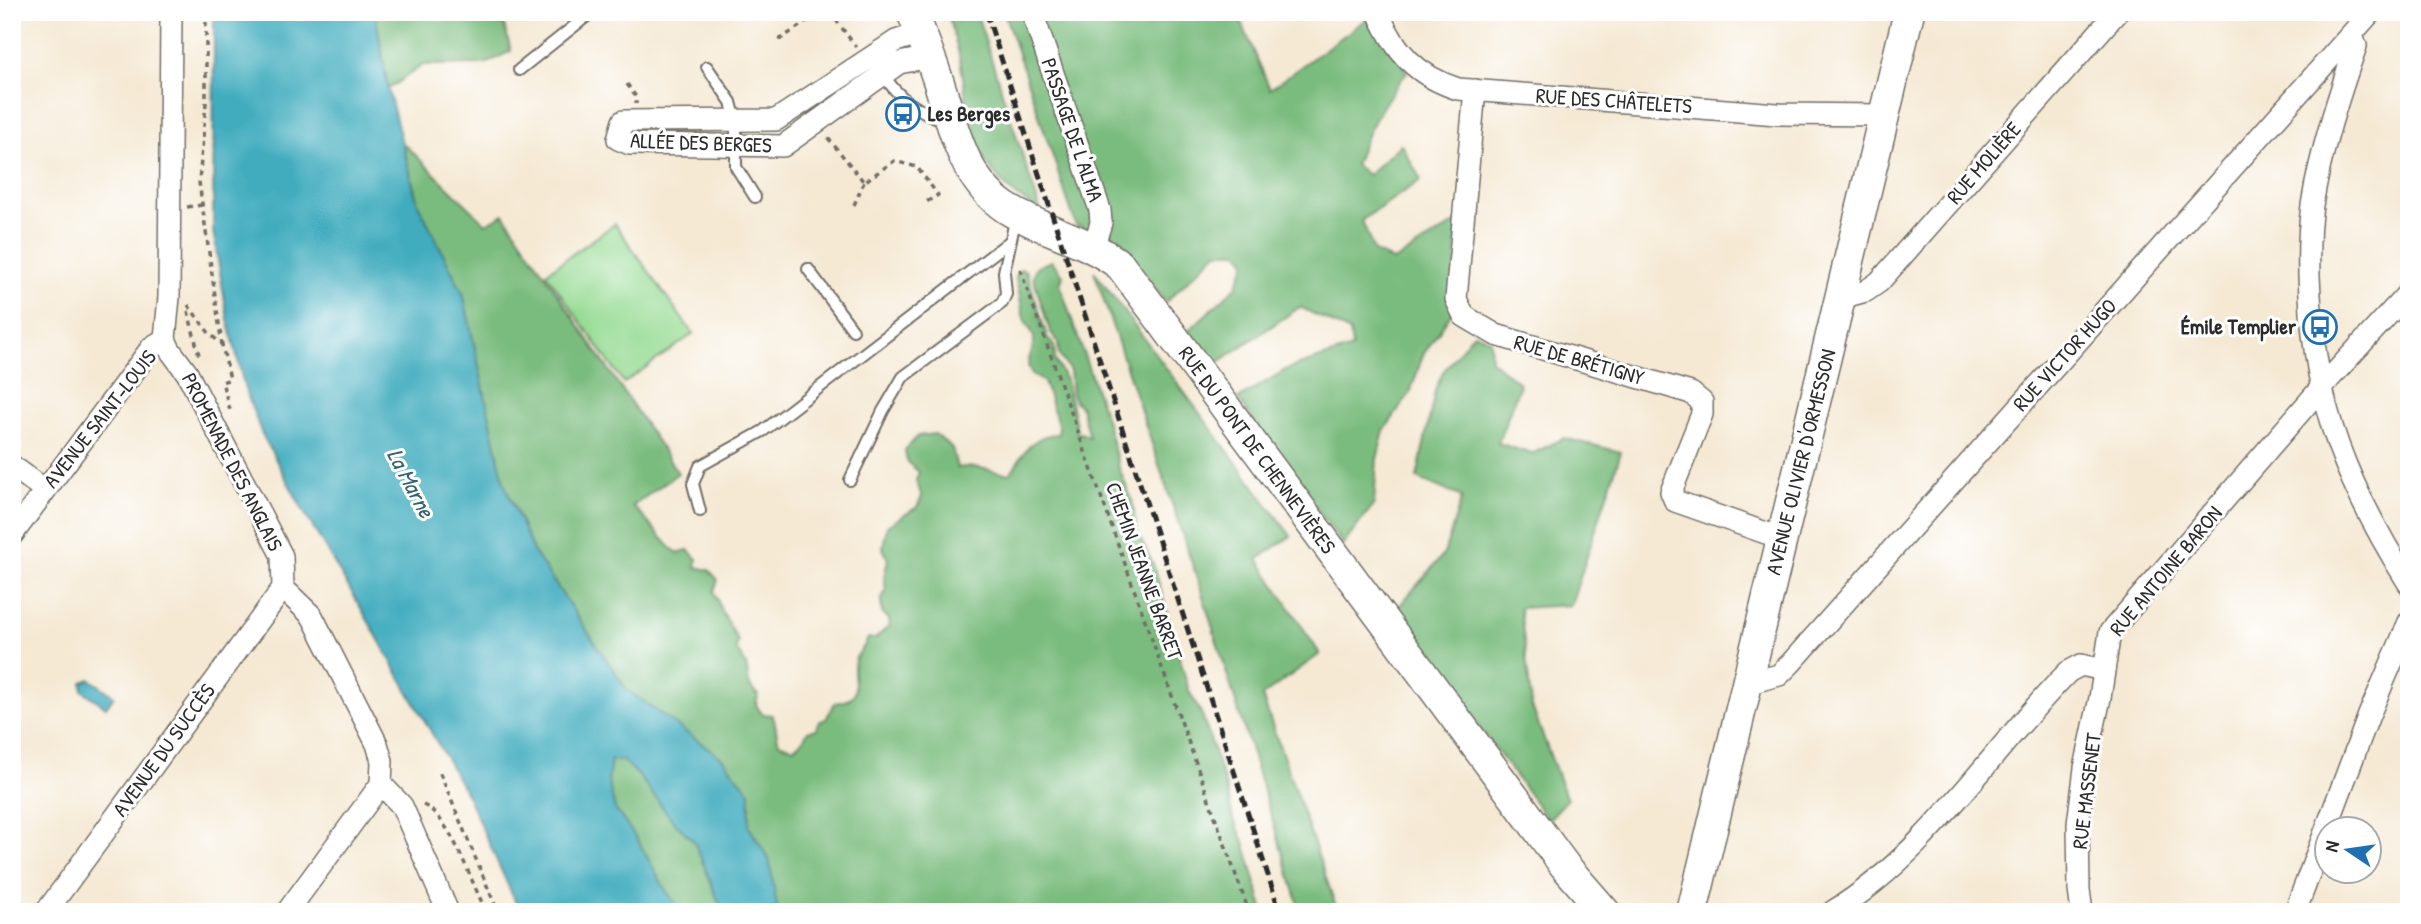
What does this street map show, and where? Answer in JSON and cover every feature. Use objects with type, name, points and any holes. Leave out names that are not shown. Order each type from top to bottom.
[{"type":"main road","name":"AVENUE OLIVIER D'ORMESSON","points":[[1692,912],[1909,12]]},
{"type":"main road","name":"RUE DU PONT DE CHENNEVIÈRES","points":[[921,34],[950,122],[969,167],[983,189],[1013,227],[1093,248],[1121,266],[1565,866],[1605,912]]},
{"type":"street","points":[[165,340],[169,297],[171,12]]},
{"type":"street","name":"PASSAGE DE L'ALMA","points":[[1032,12],[1100,210],[1101,223],[1093,248]]},
{"type":"street","name":"RUE DES CHÂTELETS","points":[[1378,12],[1398,49],[1417,69],[1436,82],[1458,89],[1777,114],[1885,115]]},
{"type":"street","name":"RUE MOLIÈRE","points":[[1841,298],[1866,291],[1879,282],[2117,12]]},
{"type":"street","name":"RUE VICTOR HUGO","points":[[1749,683],[1779,675],[1791,663],[2371,12]]},
{"type":"street","name":"ALLÉE DES BERGES","points":[[874,64],[776,121],[623,121],[618,139],[630,144],[783,146],[815,123],[874,64],[896,41],[921,34]]},
{"type":"street","points":[[2351,36],[2356,46],[2323,152],[2312,207],[2308,264],[2311,326],[2320,389],[2338,446],[2360,499],[2409,584]]},
{"type":"street","name":"RUE DE BRÉTIGNY","points":[[1475,90],[1456,299],[1464,316],[1496,335],[1691,393],[1702,402],[1702,414],[1671,492],[1675,501],[1783,539]]},
{"type":"street","name":"RUE ANTOINE BARON","points":[[2104,670],[2110,632],[2320,389],[2409,292]]},
{"type":"street","name":"AVENUE SAINT-LOUIS","points":[[12,535],[152,347],[165,340]]},
{"type":"street","name":"PROMENADE DES ANGLAIS","points":[[165,340],[187,373],[282,556],[283,588]]},
{"type":"street","points":[[12,466],[45,490]]},
{"type":"street","points":[[283,588],[312,616],[371,733],[382,761],[381,784],[286,912]]},
{"type":"street","name":"AVENUE DU SUCCÈS","points":[[46,912],[283,588]]},
{"type":"street","points":[[2295,912],[2369,715],[2409,622]]},
{"type":"street","points":[[1832,912],[1863,894],[1904,856],[2068,672],[2081,665],[2104,670]]},
{"type":"street","name":"RUE MASSENET","points":[[2082,912],[2078,824],[2085,768],[2104,670]]},
{"type":"street","points":[[381,784],[402,806],[448,912]]},
{"type":"lane","points":[[520,70],[592,12]]},
{"type":"lane","points":[[874,64],[900,97],[922,113],[950,122]]},
{"type":"lane","points":[[707,68],[731,102],[736,121],[736,167],[755,197]]},
{"type":"lane","points":[[850,480],[903,377],[1002,303],[1006,294],[1003,272],[1013,227]]},
{"type":"lane","points":[[700,511],[693,484],[701,466],[763,431],[1013,227]]},
{"type":"lane","points":[[808,269],[853,330]]},
{"type":"path","points":[[206,12],[205,125],[199,182],[222,345],[230,379],[222,382],[232,416]]},
{"type":"path","points":[[794,12],[811,19]]},
{"type":"path","points":[[779,40],[821,12]]},
{"type":"path","points":[[830,12],[874,64]]},
{"type":"path","points":[[815,123],[864,182]]},
{"type":"path","points":[[854,205],[864,182],[894,161],[917,167],[938,195],[923,204]]},
{"type":"path","points":[[185,208],[202,205]]},
{"type":"path","name":"CHEMIN JEANNE BARRET","points":[[1013,227],[1249,912]]},
{"type":"path","points":[[186,303],[222,345]]},
{"type":"path","points":[[440,773],[498,912]]},
{"type":"path","points":[[420,804],[432,809],[444,827],[471,874],[486,912]]},
{"type":"green space","points":[[375,12],[501,12],[511,51],[485,64],[423,65],[388,89]]},
{"type":"green space","points":[[947,12],[976,12],[1041,212],[1005,186],[982,156],[971,127],[959,54]]},
{"type":"green space","points":[[1004,12],[1237,12],[1270,89],[1371,16],[1407,72],[1377,116],[1355,165],[1368,175],[1401,144],[1421,180],[1362,220],[1374,252],[1394,261],[1457,222],[1454,309],[1423,355],[1410,393],[1384,431],[1377,459],[1374,504],[1343,545],[1238,399],[1287,369],[1352,348],[1350,332],[1300,307],[1211,367],[1187,332],[1236,287],[1246,262],[1239,252],[1217,252],[1166,302],[1108,230],[1090,230],[1076,225]]},
{"type":"green space","points":[[403,143],[486,224],[504,214],[678,473],[633,506],[670,547],[678,553],[688,550],[697,559],[696,567],[709,570],[718,580],[714,591],[738,641],[736,649],[746,665],[750,686],[758,695],[756,705],[762,714],[772,715],[779,743],[794,748],[808,731],[817,729],[819,722],[826,719],[835,703],[852,697],[855,692],[856,658],[868,638],[875,639],[889,626],[889,619],[882,613],[881,600],[886,591],[884,576],[888,560],[883,548],[887,526],[917,507],[922,497],[916,480],[919,472],[907,462],[905,450],[918,436],[935,434],[952,448],[957,468],[977,468],[1010,474],[1034,442],[1048,435],[1058,434],[1059,427],[1044,382],[1032,374],[1028,365],[1034,338],[1024,318],[1015,276],[1021,269],[1026,271],[1047,337],[1054,346],[1055,360],[1066,380],[1078,435],[1081,433],[1089,437],[1081,407],[1072,393],[1070,371],[1059,355],[1058,342],[1050,331],[1033,277],[1036,267],[1052,261],[1063,275],[1060,285],[1107,422],[1119,468],[1132,500],[1138,534],[1154,566],[1189,691],[1202,715],[1226,787],[1233,818],[1244,841],[1264,912],[777,912],[769,859],[749,827],[750,792],[722,758],[627,690],[533,551],[504,483],[463,293],[418,204]]},
{"type":"green space","points":[[615,224],[693,334],[624,383],[546,273]]},
{"type":"green space","points":[[1094,271],[1291,536],[1258,559],[1320,654],[1262,696],[1338,912],[1301,912],[1201,590]]},
{"type":"green space","points":[[1474,333],[1490,339],[1491,360],[1520,384],[1498,443],[1532,454],[1564,438],[1621,452],[1571,605],[1520,608],[1532,707],[1567,800],[1548,820],[1394,612],[1444,554],[1462,497],[1417,478],[1435,391],[1443,372]]},
{"type":"green space","points":[[610,760],[622,760],[638,775],[674,822],[694,841],[723,912],[681,912],[637,839],[615,809],[608,781]]},
{"type":"water","name":"La Marne","points":[[214,12],[375,12],[388,89],[418,204],[463,293],[504,483],[533,551],[627,690],[722,758],[750,792],[749,827],[769,859],[778,912],[723,912],[694,841],[674,822],[638,775],[622,760],[611,760],[608,781],[615,809],[637,839],[681,912],[520,912],[468,797],[305,514],[261,432],[245,389],[228,320],[213,231]]},
{"type":"water","points":[[90,679],[114,696],[106,707],[82,690],[82,682]]},
{"type":"waterway","points":[[2406,912],[2409,906]]},
{"type":"railway","points":[[986,12],[1280,912]]},
{"type":"place","name":"Les Berges","points":[[903,114]]},
{"type":"place","name":"Émile Templier","points":[[2320,327]]}]
